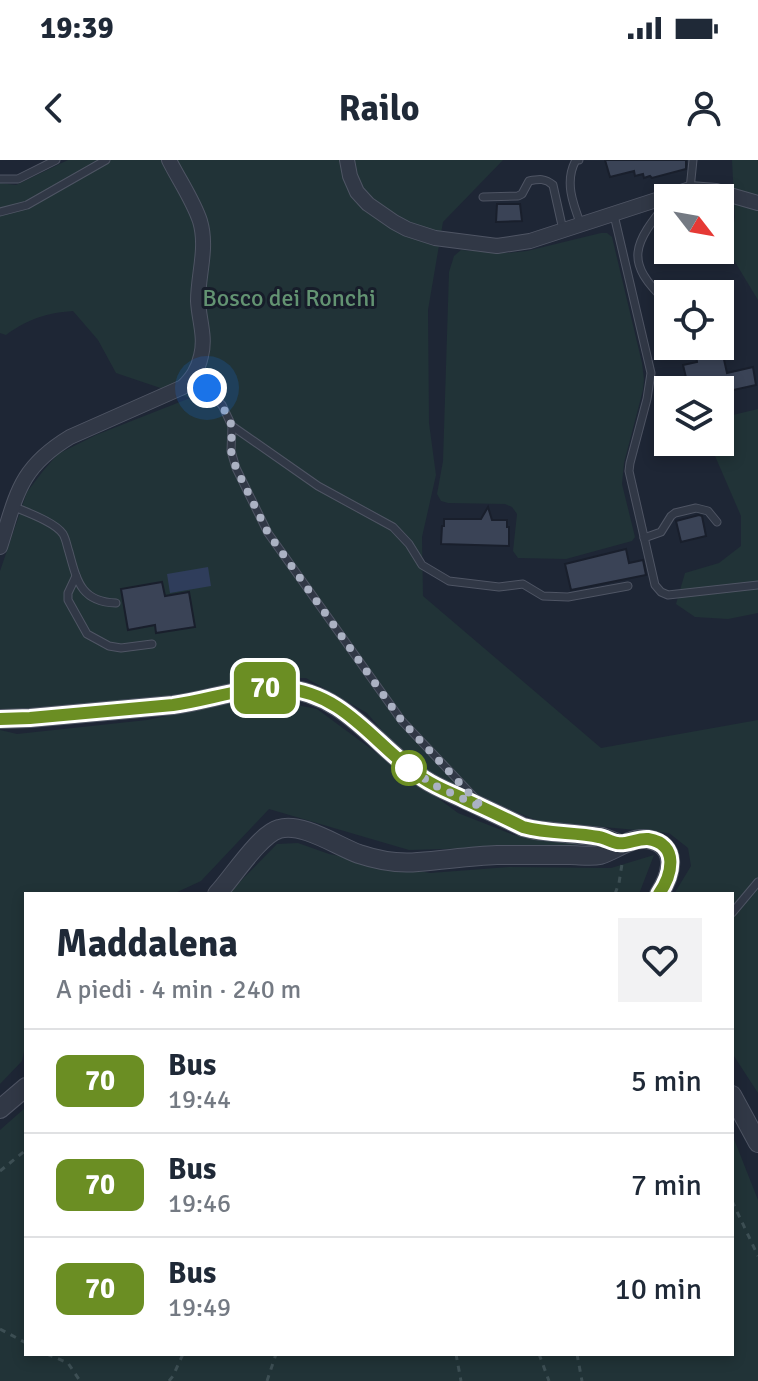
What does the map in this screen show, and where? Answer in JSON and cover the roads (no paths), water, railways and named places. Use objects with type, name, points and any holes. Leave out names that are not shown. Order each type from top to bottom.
[{"type":"street","points":[[0,547],[12,506],[29,470],[39,458],[70,437],[172,394],[194,377],[202,353],[203,332],[198,295],[202,237],[193,205],[169,160]]},
{"type":"street","points":[[347,160],[354,184],[368,204],[407,229],[435,238],[497,246],[530,241],[654,202]]},
{"type":"street","points":[[734,196],[758,203]]},
{"type":"street","points":[[0,719],[191,703],[244,690],[299,690],[317,696],[353,717],[425,780],[483,808],[535,830],[602,837],[620,844]]},
{"type":"street","points":[[219,892],[268,835],[278,829],[289,828],[303,830],[357,854],[406,862],[493,855],[599,855],[620,844],[647,839],[666,848],[671,860],[671,870],[660,892]]},
{"type":"street","points":[[0,1109],[24,1089]]},
{"type":"street","points":[[734,1099],[758,1143]]},
{"type":"lane","points":[[0,179],[18,179],[56,160]]},
{"type":"lane","points":[[0,212],[27,205],[106,160]]},
{"type":"lane","points":[[579,160],[571,169],[570,187],[581,225]]},
{"type":"lane","points":[[691,184],[693,160]]},
{"type":"lane","points":[[483,197],[518,196],[529,181],[548,181],[553,185],[563,230]]},
{"type":"lane","points":[[613,213],[651,373],[629,471],[655,585],[668,595],[758,585]]},
{"type":"lane","points":[[654,220],[641,238],[637,255],[640,267],[654,288]]},
{"type":"lane","points":[[194,377],[222,405],[232,426],[231,451],[236,468],[268,533],[402,721],[483,808]]},
{"type":"lane","points":[[232,426],[318,486],[393,527],[409,544],[422,565],[449,581],[499,587],[523,584],[543,596],[568,597],[628,586]]},
{"type":"lane","points":[[12,506],[61,531],[76,576],[86,594],[97,601],[116,603]]},
{"type":"lane","points":[[644,538],[661,532],[675,513],[696,508],[708,511],[717,522]]},
{"type":"lane","points":[[76,576],[68,600],[87,634],[109,646],[121,648],[152,644]]},
{"type":"lane","points":[[734,911],[758,882]]},
{"type":"water","points":[[208,567],[211,586],[170,593],[167,574]]},
{"type":"park label","name":"Bosco dei Ronchi","points":[[289,298]]}]
